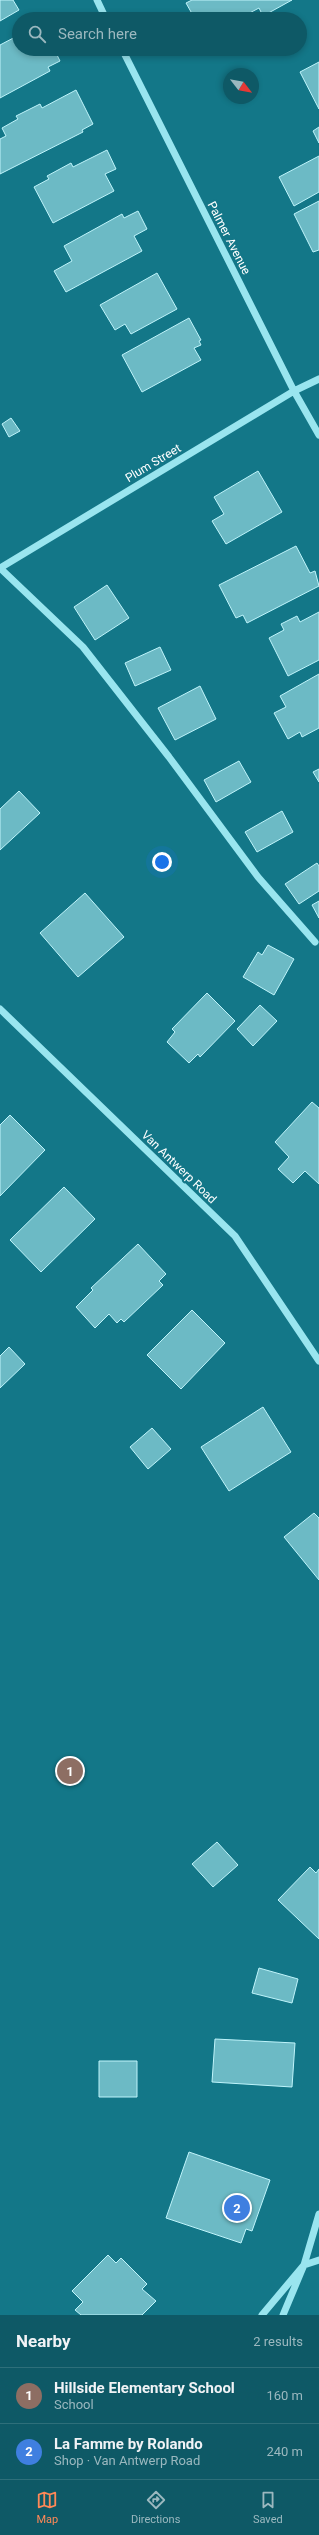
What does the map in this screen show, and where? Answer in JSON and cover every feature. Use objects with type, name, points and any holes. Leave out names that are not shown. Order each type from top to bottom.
[{"type":"street","points":[[97,0],[103,12]]},
{"type":"street","name":"Palmer Avenue","points":[[126,56],[294,391],[319,436]]},
{"type":"street","name":"Plum Street","points":[[0,568],[294,391],[319,379]]},
{"type":"street","points":[[0,568],[83,648],[169,757],[258,877],[315,942]]},
{"type":"street","name":"Van Antwerp Road","points":[[0,1009],[235,1236],[319,1361]]},
{"type":"street","points":[[283,2315],[304,2265],[319,2214]]},
{"type":"street","points":[[262,2315],[304,2265],[319,2260]]},
{"type":"building","points":[[0,0],[13,0],[19,10],[12,12],[12,14],[0,21]]},
{"type":"building","points":[[192,0],[292,0],[270,12],[261,12],[259,8],[251,12],[191,12],[186,3]]},
{"type":"building","points":[[12,39],[12,56],[58,56],[60,61],[48,67],[50,71],[0,98],[0,45]]},
{"type":"building","points":[[319,62],[319,109],[300,72]]},
{"type":"building","points":[[76,90],[93,124],[82,130],[83,132],[0,174],[0,139],[6,136],[2,128],[18,119],[16,116],[40,104],[42,108]]},
{"type":"building","points":[[319,127],[319,143],[313,131]]},
{"type":"building","points":[[107,150],[116,169],[105,174],[114,191],[53,223],[34,187],[49,179],[47,176],[71,163],[73,167]]},
{"type":"building","points":[[319,156],[319,192],[294,206],[279,177]]},
{"type":"building","points":[[319,201],[319,250],[313,252],[294,214]]},
{"type":"building","points":[[138,211],[147,229],[134,236],[142,251],[66,292],[54,271],[72,261],[64,246],[122,214],[124,218]]},
{"type":"building","points":[[157,273],[177,309],[131,334],[125,324],[115,330],[100,305]]},
{"type":"building","points":[[189,318],[201,340],[199,341],[201,345],[194,348],[201,360],[142,392],[122,355]]},
{"type":"building","points":[[11,418],[20,431],[9,437],[2,424]]},
{"type":"building","points":[[258,471],[282,512],[226,544],[212,521],[224,514],[214,497]]},
{"type":"building","points":[[296,546],[310,573],[315,571],[319,586],[247,623],[243,615],[236,618],[219,585]]},
{"type":"building","points":[[107,585],[129,618],[95,640],[74,607]]},
{"type":"building","points":[[319,612],[319,660],[288,676],[269,638],[284,630],[281,624],[297,616],[300,622]]},
{"type":"building","points":[[160,647],[171,670],[135,686],[125,663]]},
{"type":"building","points":[[319,674],[319,728],[302,737],[300,732],[288,739],[274,713],[286,707],[280,696]]},
{"type":"building","points":[[200,686],[216,719],[175,740],[158,708]]},
{"type":"building","points":[[239,761],[251,782],[216,802],[204,780]]},
{"type":"building","points":[[319,769],[319,782],[313,772]]},
{"type":"building","points":[[19,791],[40,813],[0,850],[0,809]]},
{"type":"building","points":[[282,811],[293,832],[257,852],[245,832]]},
{"type":"building","points":[[317,863],[319,866],[319,891],[299,904],[285,884]]},
{"type":"building","points":[[85,893],[124,937],[78,977],[40,933]]},
{"type":"building","points":[[319,901],[319,918],[312,905]]},
{"type":"building","points":[[268,945],[294,959],[274,995],[243,977],[258,952],[262,955]]},
{"type":"building","points":[[207,993],[235,1021],[200,1057],[198,1054],[189,1063],[167,1042],[175,1032],[172,1029]]},
{"type":"building","points":[[260,1005],[277,1021],[253,1046],[237,1029]]},
{"type":"building","points":[[312,1102],[319,1108],[319,1184],[305,1171],[293,1183],[278,1169],[289,1157],[275,1142]]},
{"type":"building","points":[[10,1115],[45,1150],[0,1196],[0,1125]]},
{"type":"building","points":[[64,1187],[95,1219],[41,1272],[10,1240]]},
{"type":"building","points":[[138,1244],[166,1274],[159,1281],[163,1285],[124,1322],[121,1319],[117,1323],[109,1314],[95,1328],[76,1307],[93,1290],[91,1288]]},
{"type":"building","points":[[192,1310],[225,1343],[181,1389],[147,1355]]},
{"type":"building","points":[[9,1347],[25,1364],[0,1388],[0,1356]]},
{"type":"building","points":[[263,1407],[291,1452],[229,1491],[201,1447]]},
{"type":"building","points":[[152,1428],[171,1449],[148,1469],[130,1447]]},
{"type":"building","points":[[314,1513],[319,1518],[319,1580],[284,1537]]},
{"type":"building","points":[[217,1842],[238,1865],[213,1887],[192,1864]]},
{"type":"building","points":[[310,1867],[316,1873],[319,1869],[319,1939],[278,1900]]},
{"type":"building","points":[[259,1968],[298,1979],[292,2003],[252,1993]]},
{"type":"building","points":[[215,2039],[295,2043],[292,2087],[212,2082]]},
{"type":"building","points":[[99,2061],[137,2061],[137,2097],[99,2097]]},
{"type":"building","points":[[189,2152],[270,2180],[252,2231],[246,2229],[241,2243],[166,2218]]},
{"type":"building","points":[[108,2255],[116,2263],[121,2258],[147,2284],[142,2289],[156,2301],[142,2315],[81,2315],[75,2310],[83,2302],[72,2291]]},
{"type":"place","name":"Hillside Elementary School","points":[[70,1771]]},
{"type":"place","name":"La Famme by Rolando","points":[[237,2208]]}]
